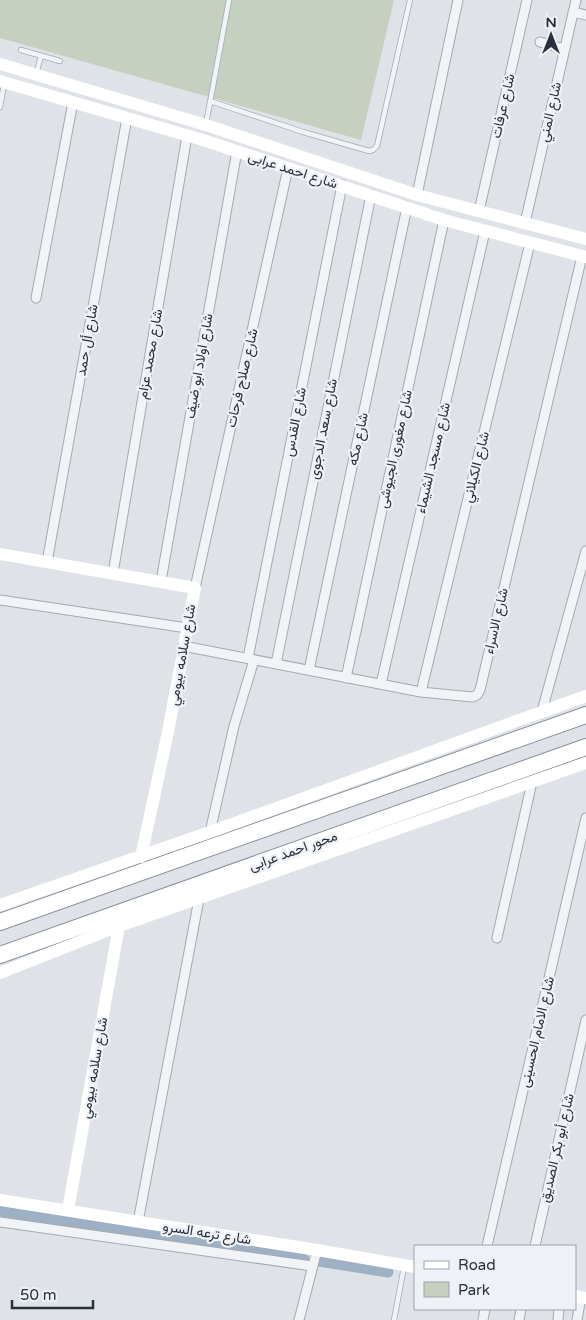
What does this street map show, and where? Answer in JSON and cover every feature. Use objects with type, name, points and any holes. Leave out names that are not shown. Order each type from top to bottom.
[{"type":"highway","points":[[0,922],[586,715]]},
{"type":"highway","name":"محور احمد عرابى","points":[[0,955],[586,747]]},
{"type":"street","points":[[417,195],[458,0]]},
{"type":"street","name":"شارع عرفات","points":[[479,212],[527,0]]},
{"type":"street","name":"شارع المني","points":[[525,223],[576,0]]},
{"type":"street","points":[[573,12],[586,15]]},
{"type":"street","points":[[540,42],[564,49]]},
{"type":"street","name":"شارع احمد عرابى","points":[[0,64],[206,125],[417,195],[586,239]]},
{"type":"street","name":"شارع احمد عرابى","points":[[2,82],[203,140],[444,220],[584,256]]},
{"type":"street","points":[[36,298],[73,102]]},
{"type":"street","name":"شارع أل حمد","points":[[47,562],[127,118]]},
{"type":"street","points":[[203,140],[206,125]]},
{"type":"street","name":"شارع محمد عزام","points":[[113,573],[187,136]]},
{"type":"street","name":"شارع اولاد ابو ضيف","points":[[161,581],[237,151]]},
{"type":"street","name":"شارع صلاح فرحات","points":[[195,588],[288,168]]},
{"type":"street","name":"شارع القدس","points":[[210,832],[251,659],[342,186]]},
{"type":"street","name":"شارع سعد الدجوى","points":[[276,664],[371,195]]},
{"type":"street","name":"شارع مكه","points":[[309,670],[406,207]]},
{"type":"street","points":[[503,236],[507,219]]},
{"type":"street","name":"شارع مغورى الجيوشى","points":[[346,678],[444,220]]},
{"type":"street","name":"شارع مسجد الشيماء","points":[[381,684],[485,231]]},
{"type":"street","name":"شارع الكيلاني","points":[[422,692],[530,242]]},
{"type":"street","name":"شارع الاسراء","points":[[184,646],[422,692],[472,697],[477,695],[480,690],[584,256]]},
{"type":"street","points":[[542,711],[586,551]]},
{"type":"street","name":"شارع سلامه بيومي","points":[[0,554],[195,588],[168,732],[141,856]]},
{"type":"street","points":[[0,600],[187,628]]},
{"type":"street","points":[[0,905],[210,832],[586,696]]},
{"type":"street","points":[[0,973],[119,926],[586,763]]},
{"type":"street","points":[[497,938],[532,782]]},
{"type":"street","name":"شارع الامام الحسينى","points":[[487,1245],[586,818]]},
{"type":"street","points":[[138,1222],[199,899]]},
{"type":"street","name":"شارع سلامه بيومي","points":[[68,1210],[119,926]]},
{"type":"street","name":"شارع أبو بكر الصديق","points":[[535,1245],[586,1020]]},
{"type":"street","name":"شارع ترعه السرو","points":[[0,1200],[410,1266]]},
{"type":"street","name":"شارع ترعه السرو","points":[[0,1222],[312,1266]]},
{"type":"street","points":[[299,1320],[317,1250]]},
{"type":"street","points":[[578,1315],[580,1297]]},
{"type":"lane","points":[[206,125],[229,0]]},
{"type":"lane","points":[[210,101],[303,132],[368,151],[373,150],[378,146],[410,0]]},
{"type":"lane","points":[[21,50],[60,61]]},
{"type":"lane","points":[[36,74],[41,56]]},
{"type":"lane","points":[[0,107],[2,82]]},
{"type":"lane","points":[[394,1320],[410,1266]]},
{"type":"green space","points":[[0,0],[394,0],[361,140],[0,38]]},
{"type":"waterway","points":[[0,1211],[304,1259]]},
{"type":"waterway","points":[[319,1261],[388,1272]]}]
